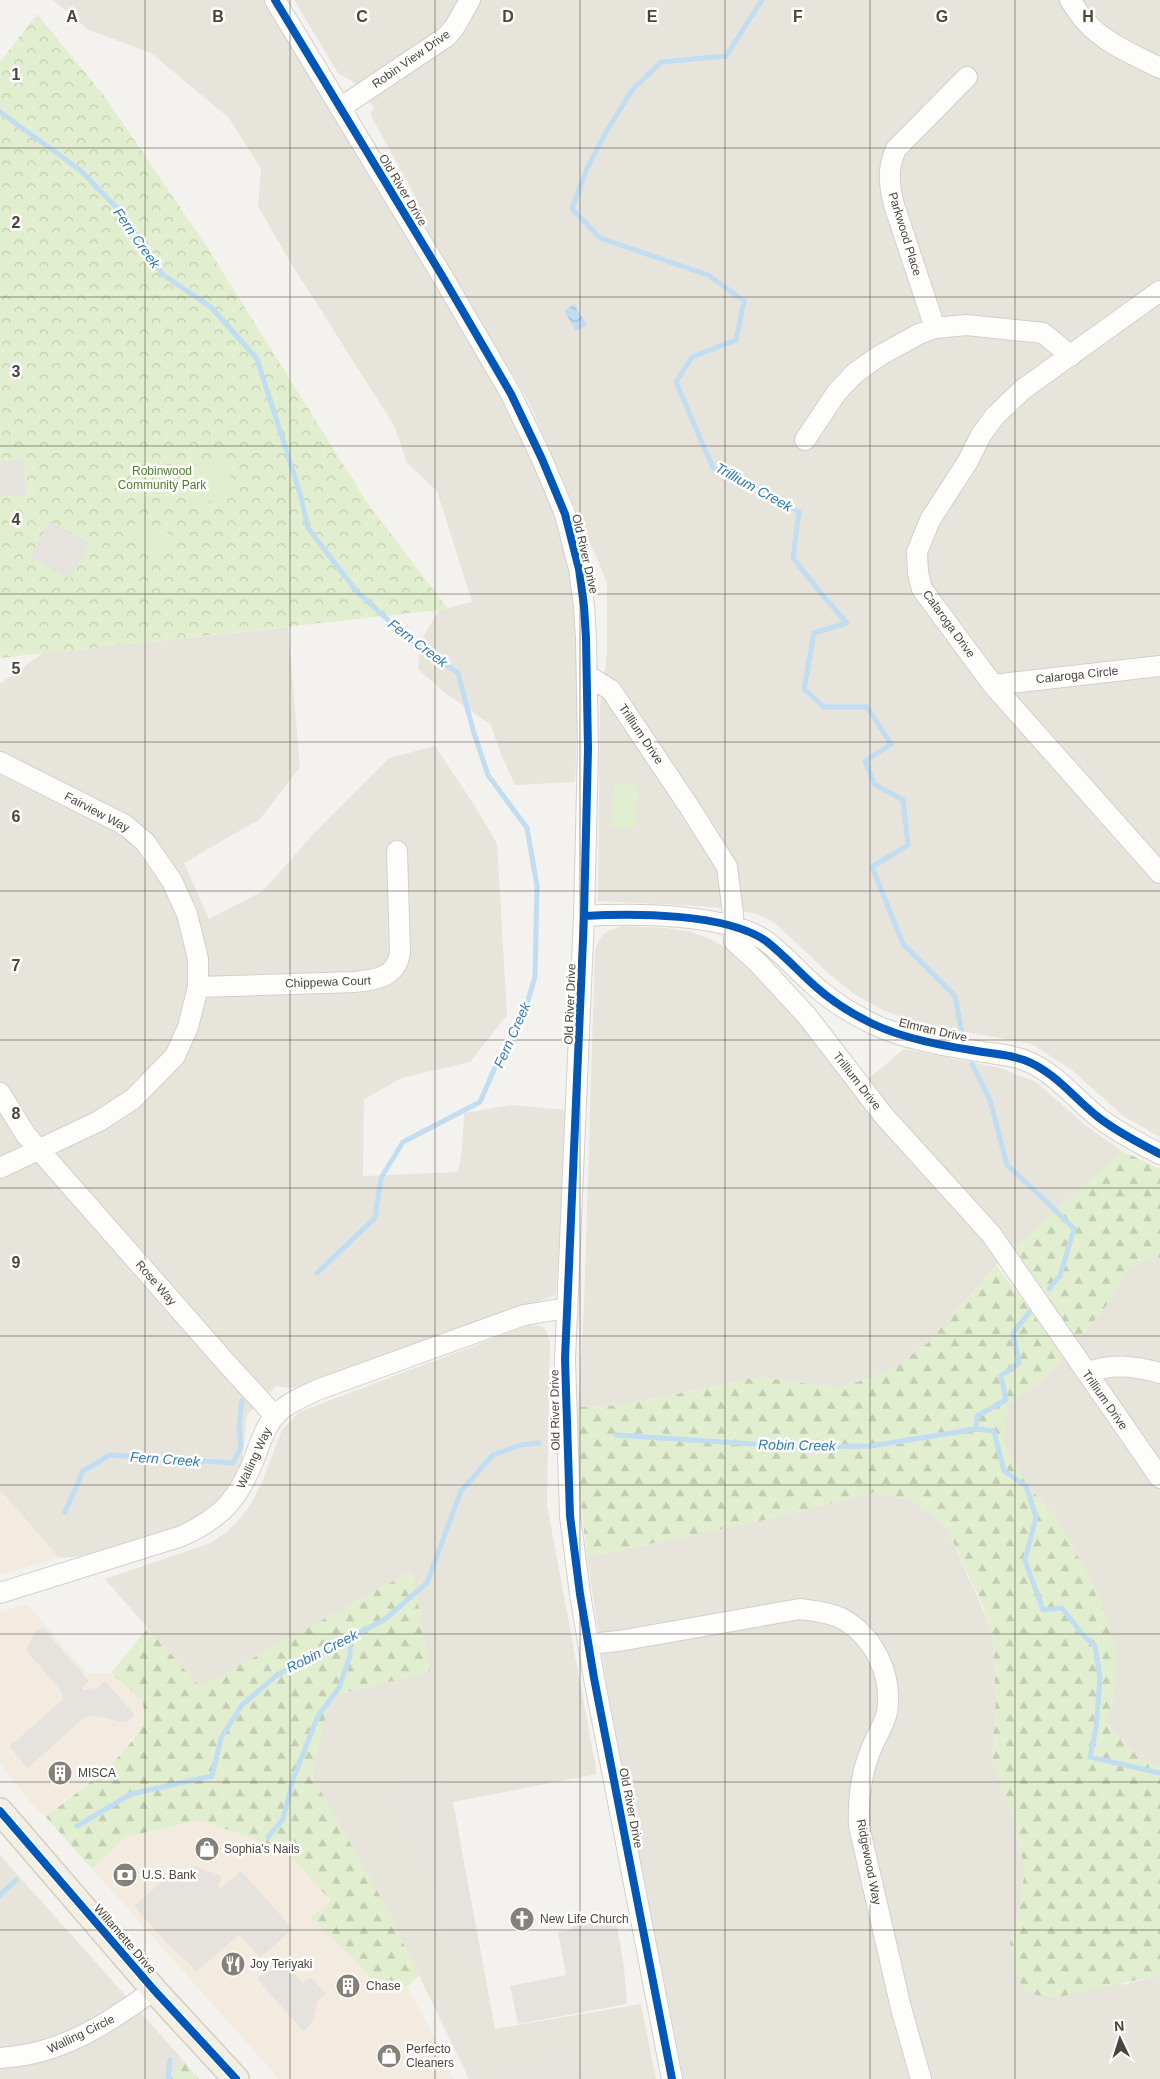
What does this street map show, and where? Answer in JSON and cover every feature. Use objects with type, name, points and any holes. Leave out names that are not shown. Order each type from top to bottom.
[{"type":"main road","name":"Willamette Drive","points":[[0,1811],[154,1990],[236,2079]]},
{"type":"street","name":"Old River Drive","points":[[275,0],[500,374],[542,459],[565,514],[579,569],[584,606],[588,676],[584,916],[565,1359],[570,1516],[580,1594],[589,1644],[672,2079]]},
{"type":"street","name":"Robin View Drive","points":[[340,108],[446,37],[454,28],[470,0]]},
{"type":"street","points":[[1070,0],[1086,22],[1097,32],[1128,52],[1160,68]]},
{"type":"street","name":"Parkwood Place","points":[[935,328],[894,205],[891,192],[890,164],[896,149],[967,77]]},
{"type":"street","name":"Calaroga Drive","points":[[1160,291],[1022,390],[995,416],[981,435],[968,460],[930,520],[917,552],[918,573],[922,589],[993,685],[1160,873]]},
{"type":"street","points":[[804,440],[838,392],[855,373],[879,356],[919,334],[935,328],[968,325],[1043,333],[1071,356]]},
{"type":"street","name":"Calaroga Circle","points":[[993,685],[1160,666]]},
{"type":"street","name":"Trillium Drive","points":[[588,676],[611,690],[727,867],[734,941],[759,964],[806,1016],[884,1116],[991,1234],[1160,1478]]},
{"type":"street","name":"Fairview Way","points":[[0,762],[125,825],[145,842],[172,881],[187,914],[198,959],[198,987],[195,1007],[183,1041],[175,1056],[160,1072],[133,1099],[110,1115],[0,1168]]},
{"type":"street","name":"Chippewa Court","points":[[198,987],[354,982],[377,980],[388,974],[399,962],[400,953],[396,851]]},
{"type":"street","name":"Elmran Drive","points":[[584,916],[649,915],[734,926],[751,932],[766,942],[816,988],[850,1012],[875,1025],[919,1040],[1024,1060],[1042,1069],[1066,1087],[1110,1126],[1160,1154]]},
{"type":"street","name":"Rose Way","points":[[0,1093],[22,1130],[38,1149],[275,1416]]},
{"type":"street","name":"Walling Way","points":[[0,1593],[182,1536],[204,1526],[221,1514],[241,1489],[265,1431],[275,1416],[293,1402],[317,1390],[524,1315],[544,1310],[567,1308]]},
{"type":"street","points":[[1087,1373],[1109,1366],[1135,1367],[1160,1374]]},
{"type":"street","name":"Ridgewood Way","points":[[589,1644],[800,1609],[820,1611],[840,1618],[858,1630],[872,1646],[885,1671],[888,1700],[884,1723],[871,1749],[864,1771],[858,1801],[859,1826],[901,2008],[920,2079]]},
{"type":"street","name":"Walling Circle","points":[[0,2058],[38,2053],[58,2047],[110,2021],[154,1990]]},
{"type":"shaded area","points":[[53,0],[266,0],[506,402],[533,459],[554,515],[569,565],[578,633],[579,687],[575,782],[515,785],[500,752],[491,725],[444,692],[418,669],[420,642],[439,610],[472,602],[437,491],[407,463],[395,427],[289,260],[258,206],[261,169],[229,118],[151,53],[89,30]]},
{"type":"shaded area","points":[[294,0],[1160,0],[1160,1137],[1123,1116],[1073,1071],[1032,1044],[923,1024],[887,1012],[857,996],[828,973],[775,923],[757,914],[714,907],[598,901],[600,705],[607,654],[607,582],[528,400],[419,218],[414,194],[371,116],[374,108],[360,86],[338,73]]},
{"type":"shaded area","points":[[23,460],[26,496],[0,496],[0,461]]},
{"type":"shaded area","points":[[49,521],[89,543],[70,579],[30,557]]},
{"type":"shaded area","points":[[288,627],[300,767],[260,819],[184,863],[209,919],[263,891],[317,830],[389,758],[435,746],[480,814],[497,844],[507,1015],[470,1062],[402,1078],[364,1099],[363,1176],[458,1172],[462,1149],[464,1113],[512,1105],[567,1110],[556,1295],[312,1384],[290,1388],[276,1386],[247,1415],[242,1461],[223,1499],[202,1517],[181,1528],[100,1554],[59,1558],[0,1490],[0,684],[43,653]]},
{"type":"shaded area","points":[[622,926],[666,928],[691,932],[723,946],[761,978],[786,1005],[855,1090],[904,1049],[1000,1068],[1036,1082],[1085,1125],[1122,1151],[996,1265],[929,1342],[890,1371],[839,1388],[758,1377],[624,1405],[578,1407],[584,1307],[595,950],[601,937],[608,931]]},
{"type":"shaded area","points":[[1155,1256],[1160,1258],[1160,1766],[1142,1761],[1105,1722],[1114,1696],[1058,1520],[1026,1484],[1003,1440],[1009,1405],[1046,1377],[1104,1309],[1128,1270]]},
{"type":"shaded area","points":[[529,1325],[540,1326],[545,1329],[550,1341],[547,1505],[597,1774],[453,1802],[495,2029],[641,2004],[656,2079],[469,2079],[384,1903],[312,1776],[330,1696],[430,1672],[412,1571],[200,1688],[105,1579],[211,1543],[229,1530],[247,1510],[261,1485],[282,1430],[299,1412]]},
{"type":"shaded area","points":[[0,1490],[59,1558],[0,1575]]},
{"type":"shaded area","points":[[874,1492],[914,1501],[947,1529],[992,1630],[996,1698],[992,1762],[1012,1815],[1025,1870],[1019,1910],[1010,1942],[1123,1985],[1160,1975],[1160,2079],[683,2079],[608,1694],[587,1557],[778,1517]]},
{"type":"shaded area","points":[[27,1604],[87,1673],[111,1673],[143,1702],[145,1720],[128,1745],[111,1763],[46,1817],[37,1810],[0,1764],[0,1612]]},
{"type":"shaded area","points":[[42,1627],[89,1681],[82,1687],[83,1690],[97,1688],[105,1681],[135,1715],[126,1723],[98,1716],[85,1717],[28,1768],[9,1747],[63,1699],[62,1692],[26,1650],[34,1634]]},
{"type":"shaded area","points":[[401,1781],[414,1783],[442,1781],[448,1816],[457,1831],[482,1960],[474,1961],[470,1939],[448,1942],[446,1940],[436,1894],[397,1811],[392,1792],[399,1789]]},
{"type":"shaded area","points":[[200,1820],[285,1850],[331,1901],[312,1918],[361,1967],[381,1991],[407,1987],[431,2031],[453,2079],[279,2079],[92,1869],[125,1837]]},
{"type":"shaded area","points":[[0,1855],[183,2060],[170,2079],[0,2079]]},
{"type":"shaded area","points":[[191,1865],[222,1876],[218,1886],[221,1888],[241,1871],[293,1929],[260,1958],[239,1935],[196,1972],[188,1962],[172,1949],[134,1906],[177,1868],[187,1880]]},
{"type":"shaded area","points":[[615,1915],[624,1967],[627,2004],[518,2024],[510,1986],[566,1975],[558,1932],[571,1930],[575,1923]]},
{"type":"shaded area","points":[[289,1968],[302,1983],[311,1977],[326,1994],[318,2000],[312,2023],[303,2031],[257,1979],[265,1972]]},
{"type":"shaded area","points":[[578,2056],[582,2079],[494,2079],[491,2069]]},
{"type":"green space","name":"Robinwood Community Park","points":[[37,14],[105,97],[207,247],[368,504],[448,609],[0,658],[0,62]]},
{"type":"green space","points":[[223,455],[236,492],[193,507],[181,470]]},
{"type":"green space","points":[[138,518],[174,536],[165,554],[129,537]]},
{"type":"green space","points":[[613,784],[638,785],[635,828],[610,826]]},
{"type":"green space","points":[[1122,1151],[1160,1169],[1160,1258],[1155,1256],[1128,1270],[1104,1309],[1077,1341],[1014,1247]]},
{"type":"green space","points":[[996,1265],[1064,1356],[1046,1377],[1009,1405],[1003,1440],[1026,1484],[1058,1520],[1099,1596],[1117,1648],[1114,1696],[1105,1722],[1142,1761],[1160,1766],[1160,1975],[1054,1998],[1026,1993],[1015,1973],[1010,1942],[1019,1910],[1025,1870],[1012,1815],[992,1762],[996,1698],[992,1630],[979,1597],[947,1529],[914,1501],[874,1492],[778,1517],[587,1557],[578,1475],[578,1407],[624,1405],[758,1377],[839,1388],[890,1371],[929,1342]]},
{"type":"green space","points":[[412,1571],[430,1672],[330,1696],[312,1776],[384,1903],[419,1976],[407,1987],[381,1991],[361,1967],[311,1918],[331,1901],[285,1850],[200,1820],[125,1837],[92,1869],[46,1817],[101,1773],[137,1734],[145,1719],[143,1702],[111,1673],[148,1628],[200,1687]]},
{"type":"green space","points":[[183,2060],[199,2079],[170,2079]]},
{"type":"water","points":[[574,304],[587,325],[576,331],[564,311]]},
{"type":"waterway","name":"Trillium Creek","points":[[762,0],[726,56],[661,62],[632,90],[606,132],[587,168],[572,209],[600,238],[708,275],[744,301],[736,340],[692,357],[676,382],[713,468],[756,488],[799,512],[793,558],[847,623],[814,633],[804,689],[824,707],[867,707],[891,744],[865,761],[874,784],[903,800],[908,845],[872,867],[903,944],[955,996],[962,1034]]},
{"type":"waterway","name":"Fern Creek","points":[[0,112],[80,170],[124,215],[162,274],[212,308],[257,359],[300,493],[308,528],[357,592],[408,638],[458,673],[473,730],[488,775],[527,828],[537,886],[535,977],[522,1020],[497,1063],[480,1102],[403,1142],[381,1178],[375,1218],[317,1273]]},
{"type":"waterway","name":"Trillium Creek","points":[[972,1064],[990,1100],[1007,1165],[1074,1229],[1060,1276],[1049,1289]]},
{"type":"waterway","name":"Trillium Creek","points":[[1031,1310],[1013,1333],[1019,1363],[1001,1376],[1006,1400],[977,1416],[976,1429],[994,1431],[1004,1471],[1026,1486],[1036,1517],[1025,1560],[1043,1610],[1062,1608],[1083,1635],[1095,1646],[1100,1678],[1096,1728],[1090,1757],[1160,1773]]},
{"type":"waterway","name":"Fern Creek","points":[[65,1512],[83,1471],[110,1455],[233,1463],[241,1447],[239,1426],[242,1401]]},
{"type":"waterway","name":"Robin Creek","points":[[616,1435],[796,1447],[871,1446],[976,1429]]},
{"type":"waterway","name":"Robin Creek","points":[[77,1826],[131,1794],[212,1776],[221,1738],[242,1705],[277,1675],[384,1620],[427,1583],[461,1491],[493,1455],[521,1445],[539,1443]]},
{"type":"waterway","points":[[268,1837],[283,1819],[293,1779],[318,1716],[339,1688],[350,1656],[350,1637]]},
{"type":"waterway","name":"Robin Creek","points":[[0,1895],[16,1880]]},
{"type":"waterway","points":[[168,2079],[170,2060]]},
{"type":"cycle path","points":[[275,0],[444,279],[511,394],[542,459],[565,514],[579,569],[586,638],[588,749],[584,916],[565,1359],[570,1516],[580,1594],[594,1678],[672,2079]]},
{"type":"cycle path","points":[[584,916],[653,915],[678,917],[728,925],[749,932],[766,941],[822,992],[858,1016],[886,1030],[927,1042],[1014,1057],[1035,1065],[1054,1078],[1105,1122],[1160,1154]]},
{"type":"cycle path","points":[[0,1811],[154,1990],[236,2079]]},
{"type":"place","name":"MISCA","points":[[60,1773]]},
{"type":"place","name":"Sophia's Nails","points":[[207,1849]]},
{"type":"place","name":"U.S. Bank","points":[[125,1875]]},
{"type":"place","name":"New Life Church","points":[[522,1919]]},
{"type":"place","name":"Joy Teriyaki","points":[[233,1964]]},
{"type":"place","name":"Chase","points":[[348,1986]]},
{"type":"place","name":"Perfecto Cleaners","points":[[389,2056]]}]
